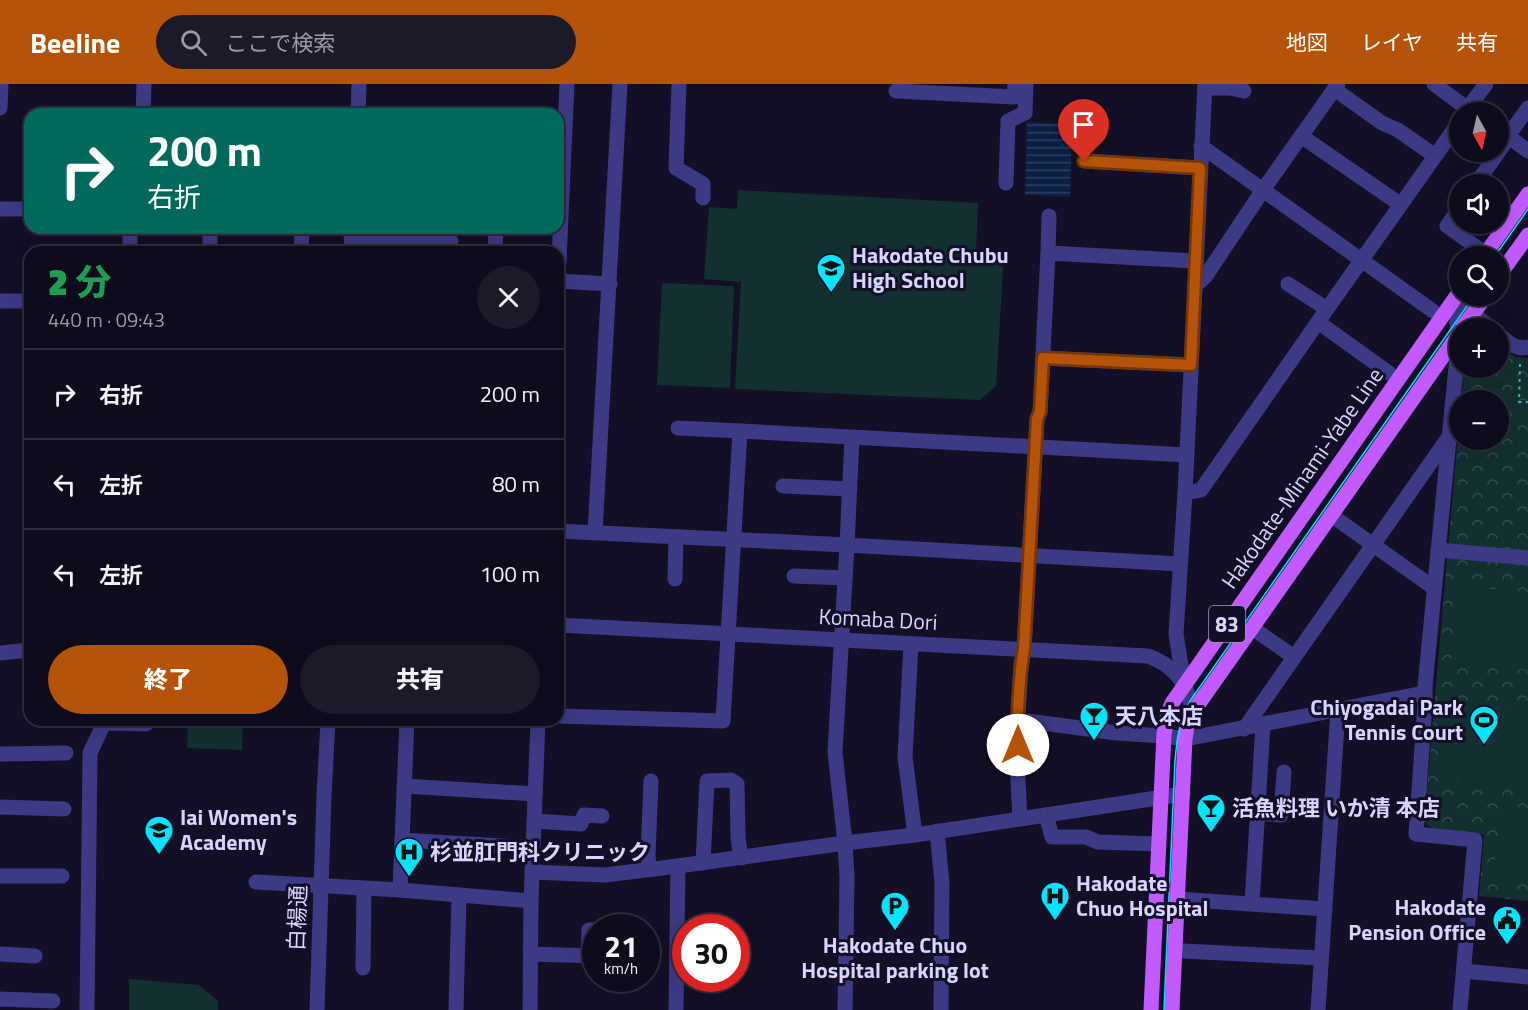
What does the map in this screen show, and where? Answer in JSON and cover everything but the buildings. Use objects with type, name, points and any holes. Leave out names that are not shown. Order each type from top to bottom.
[{"type":"main road","points":[[1487,246],[1528,194]]},
{"type":"main road","points":[[1509,261],[1528,234]]},
{"type":"main road","name":"Hakodate-Minami-Yabe Line","points":[[1151,1010],[1164,736],[1172,703],[1449,306]]},
{"type":"main road","name":"83","points":[[1469,318],[1478,306]]},
{"type":"main road","name":"83","points":[[1172,1010],[1185,739],[1188,721],[1449,347]]},
{"type":"street","points":[[0,84],[0,108]]},
{"type":"street","points":[[143,108],[144,84]]},
{"type":"street","points":[[358,108],[360,84]]},
{"type":"street","points":[[564,117],[567,84]]},
{"type":"street","points":[[595,533],[620,84]]},
{"type":"street","points":[[679,84],[676,168],[704,184],[703,198]]},
{"type":"street","points":[[896,91],[1014,97],[1015,84]]},
{"type":"street","points":[[1006,183],[1008,121],[1025,113],[1026,84]]},
{"type":"street","points":[[1434,84],[1458,102]]},
{"type":"street","points":[[1473,102],[1486,84]]},
{"type":"street","points":[[1195,709],[1184,684],[1176,634],[1205,86],[1244,91]]},
{"type":"street","points":[[1195,286],[1205,277],[1336,87],[1382,123],[1398,130],[1428,151]]},
{"type":"street","points":[[1509,129],[1528,108]]},
{"type":"street","points":[[1301,136],[1394,200]]},
{"type":"street","points":[[1185,493],[1201,490],[1449,136]]},
{"type":"street","points":[[1509,137],[1528,151]]},
{"type":"street","points":[[1202,146],[1433,311]]},
{"type":"street","points":[[1084,161],[1200,168]]},
{"type":"street","points":[[0,209],[24,208]]},
{"type":"street","points":[[1020,819],[1017,761],[1018,721],[1043,358],[1049,216]]},
{"type":"street","points":[[1457,234],[1472,246]]},
{"type":"street","points":[[351,239],[451,241]]},
{"type":"street","points":[[1048,252],[1196,261]]},
{"type":"street","points":[[564,281],[610,284]]},
{"type":"street","points":[[1288,284],[1321,305]]},
{"type":"street","points":[[0,301],[24,302]]},
{"type":"street","points":[[1467,306],[1479,318]]},
{"type":"street","points":[[1318,321],[1389,373]]},
{"type":"street","points":[[1509,342],[1515,347],[1528,347]]},
{"type":"street","points":[[1043,358],[1191,365]]},
{"type":"street","points":[[678,428],[1187,455]]},
{"type":"street","points":[[564,716],[723,721],[740,431]]},
{"type":"street","points":[[1244,729],[1449,437]]},
{"type":"street","points":[[845,1010],[847,877],[835,752],[852,438]]},
{"type":"street","points":[[1449,446],[1424,693],[1416,834],[1475,840],[1460,1010]]},
{"type":"street","points":[[783,486],[850,489]]},
{"type":"street","points":[[1331,515],[1434,588]]},
{"type":"street","points":[[564,531],[1180,564]]},
{"type":"street","points":[[675,579],[676,537]]},
{"type":"street","points":[[1438,550],[1528,558]]},
{"type":"street","points":[[794,576],[845,578]]},
{"type":"street","name":"Komaba Dori","points":[[564,625],[1148,656],[1172,668],[1184,684]]},
{"type":"street","points":[[1258,632],[1294,657]]},
{"type":"street","points":[[911,644],[904,757],[915,835]]},
{"type":"street","points":[[0,653],[24,651]]},
{"type":"street","points":[[1018,721],[1185,739],[1424,693]]},
{"type":"street","points":[[1318,1010],[1338,710]]},
{"type":"street","points":[[1252,903],[1263,725]]},
{"type":"street","points":[[87,1010],[90,753],[103,726]]},
{"type":"street","name":"白楊通","points":[[317,1010],[328,726]]},
{"type":"street","points":[[399,890],[407,726]]},
{"type":"street","points":[[530,1010],[531,901],[538,726]]},
{"type":"street","points":[[0,754],[66,753]]},
{"type":"street","points":[[1257,813],[1281,815],[1284,772]]},
{"type":"street","points":[[703,863],[707,781],[730,780],[737,784],[738,838],[741,858]]},
{"type":"street","points":[[649,869],[651,781]]},
{"type":"street","points":[[404,786],[535,794]]},
{"type":"street","points":[[532,872],[605,875],[915,835],[1183,794]]},
{"type":"street","points":[[0,807],[64,809]]},
{"type":"street","points":[[534,821],[581,824],[584,815],[602,816]]},
{"type":"street","points":[[1046,815],[1052,837],[1086,837],[1098,842],[1158,844]]},
{"type":"street","points":[[938,831],[942,882],[941,1010]]},
{"type":"street","points":[[402,840],[533,848]]},
{"type":"street","points":[[676,1010],[678,866]]},
{"type":"street","points":[[0,876],[62,876]]},
{"type":"street","points":[[256,882],[399,890],[531,901]]},
{"type":"street","points":[[363,968],[364,889]]},
{"type":"street","points":[[456,1010],[459,895]]},
{"type":"street","points":[[1178,899],[1325,909]]},
{"type":"street","points":[[1183,951],[1321,958]]},
{"type":"street","points":[[0,954],[35,956]]},
{"type":"street","points":[[531,954],[582,956]]},
{"type":"street","points":[[1464,971],[1528,977]]},
{"type":"street","points":[[0,999],[53,1001]]},
{"type":"path","points":[[1520,364],[1519,402],[1528,402]]},
{"type":"green space","points":[[738,190],[978,203],[976,252],[1004,254],[996,386],[980,400],[735,389],[741,282],[704,279],[709,207],[737,209]]},
{"type":"green space","points":[[662,283],[734,286],[730,388],[657,385]]},
{"type":"green space","points":[[1509,352],[1515,357],[1528,358],[1528,901],[1479,896],[1484,835],[1432,828],[1424,822],[1457,450],[1509,450],[1509,390],[1462,390],[1463,378],[1509,378]]},
{"type":"green space","name":"Chiyogadai Park Tennis Court","points":[[1457,586],[1528,592],[1528,670],[1451,664]]},
{"type":"green space","name":"Chiyogadai Park Tennis Court","points":[[1444,703],[1528,711],[1528,788],[1437,778]]},
{"type":"green space","points":[[188,726],[243,726],[242,750],[187,748]]},
{"type":"green space","points":[[1501,805],[1528,808],[1528,884],[1493,880]]},
{"type":"green space","points":[[129,979],[199,985],[218,1001],[218,1010],[129,1010]]},
{"type":"water","points":[[1027,122],[1072,124],[1070,197],[1025,195]]},
{"type":"tram line","points":[[1502,246],[1528,209]]},
{"type":"tram line","points":[[1164,1010],[1175,761],[1179,730],[1186,709],[1467,306]]},
{"type":"place","name":"Hakodate Chubu High School","points":[[831,294]]},
{"type":"place","name":"天八本店","points":[[1094,742]]},
{"type":"place","name":"Chiyogadai Park Tennis Court","points":[[1484,746]]},
{"type":"place","name":"活魚料理 いか清 本店","points":[[1211,834]]},
{"type":"place","name":"Iai Women's Academy","points":[[159,856]]},
{"type":"place","name":"杉並肛門科クリニック","points":[[409,878]]},
{"type":"place","name":"Hakodate Chuo Hospital","points":[[1055,922]]},
{"type":"place","name":"Hakodate Chuo Hospital parking lot","points":[[895,932]]},
{"type":"place","name":"Hakodate Pension Office","points":[[1507,946]]},
{"type":"route","points":[[1018,745],[1021,664],[1024,649],[1037,419],[1040,412],[1043,358],[1191,365],[1200,168],[1084,161]]}]
